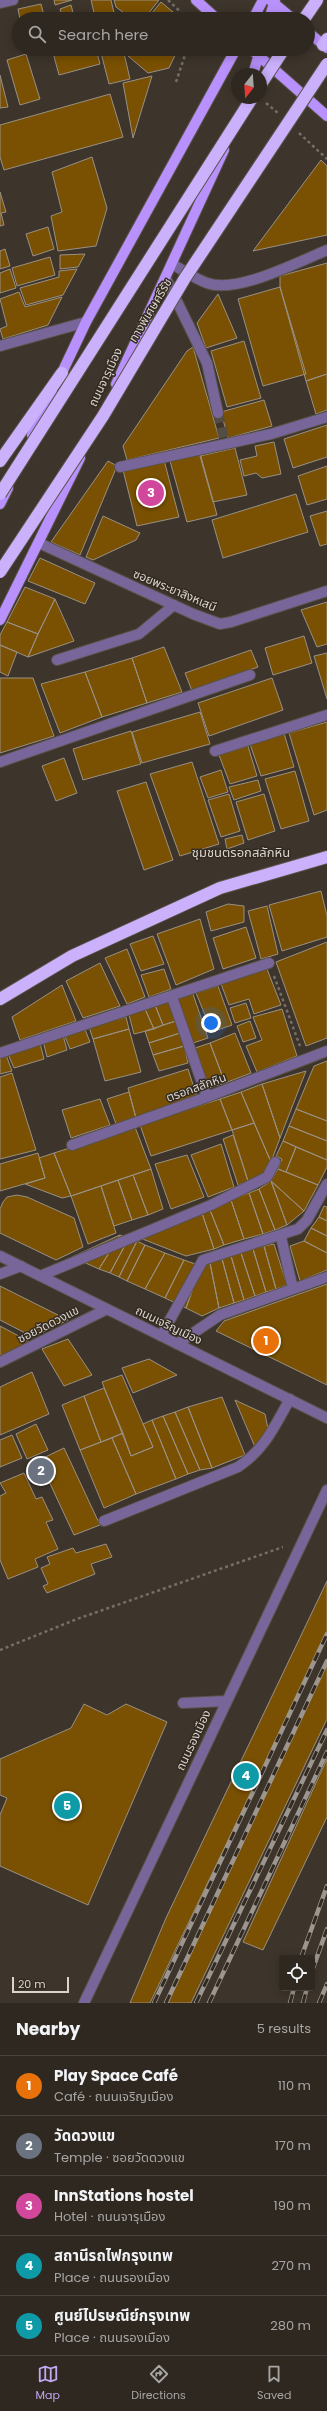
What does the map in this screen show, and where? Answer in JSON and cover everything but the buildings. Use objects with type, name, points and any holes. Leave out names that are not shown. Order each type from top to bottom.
[{"type":"highway","points":[[309,12],[317,0]]},
{"type":"highway","points":[[267,75],[279,56]]},
{"type":"highway","name":"ทางพิเศษศรีรัช","points":[[0,572],[103,416],[185,278],[327,64]]},
{"type":"highway","points":[[0,494],[248,104]]},
{"type":"highway","points":[[0,461],[62,373]]},
{"type":"highway","points":[[0,999],[72,956],[220,888],[327,856]]},
{"type":"main road","points":[[196,0],[209,12]]},
{"type":"main road","points":[[257,12],[263,0]]},
{"type":"main road","points":[[271,12],[273,1],[285,12]]},
{"type":"main road","points":[[315,37],[326,44]]},
{"type":"main road","points":[[0,504],[86,322],[232,56]]},
{"type":"main road","points":[[253,68],[256,56]]},
{"type":"main road","points":[[262,56],[327,116]]},
{"type":"main road","name":"ถนนจารุเมือง","points":[[0,620],[39,543],[166,279],[240,115],[243,104]]},
{"type":"street","points":[[0,3],[13,0]]},
{"type":"street","points":[[172,264],[208,283],[229,285],[241,284],[327,250]]},
{"type":"street","points":[[166,279],[207,363],[218,413]]},
{"type":"street","points":[[0,346],[86,322]]},
{"type":"street","points":[[120,467],[271,434],[327,417]]},
{"type":"street","name":"ซอยพระยาสิงหเสนี","points":[[39,543],[174,605],[220,624],[226,624],[327,591]]},
{"type":"street","points":[[57,660],[139,634],[174,605]]},
{"type":"street","points":[[0,762],[250,675]]},
{"type":"street","points":[[216,751],[327,715]]},
{"type":"street","points":[[0,1053],[172,997],[269,963]]},
{"type":"street","points":[[172,997],[207,1097]]},
{"type":"street","name":"ตรอกสลักหิน","points":[[72,1145],[327,1052]]},
{"type":"street","points":[[40,1276],[211,1205],[267,1177],[275,1162]]},
{"type":"street","points":[[161,1336],[203,1260],[281,1237],[298,1229],[307,1220],[327,1184]]},
{"type":"street","points":[[281,1237],[293,1290]]},
{"type":"street","name":"ถนนเจริญเมือง","points":[[0,1256],[327,1418]]},
{"type":"street","points":[[0,1274],[21,1266]]},
{"type":"street","points":[[177,1344],[220,1315],[327,1277]]},
{"type":"street","name":"ซอยวัดดวงแข","points":[[0,1362],[107,1309]]},
{"type":"street","points":[[104,1521],[238,1468],[254,1456],[263,1446],[290,1399]]},
{"type":"street","name":"ถนนรองเมือง","points":[[84,2003],[301,1541],[327,1490]]},
{"type":"street","points":[[183,1703],[226,1701]]},
{"type":"path","points":[[168,0],[181,12]]},
{"type":"path","points":[[176,82],[185,56]]},
{"type":"path","points":[[269,963],[305,1060]]},
{"type":"path","points":[[0,1650],[77,1619],[301,1541]]},
{"type":"tunnel","points":[[218,413],[225,443]]},
{"type":"railway","points":[[154,2003],[327,1634]]},
{"type":"railway","points":[[166,2003],[327,1661]]},
{"type":"railway","points":[[196,2003],[327,1730]]},
{"type":"railway","points":[[209,2003],[327,1752]]},
{"type":"railway","points":[[302,1955],[327,1886]]},
{"type":"railway","points":[[315,1963],[327,1929]]},
{"type":"railway","points":[[319,2003],[327,1984]]},
{"type":"railway","points":[[290,2003],[293,1991]]},
{"type":"railway","points":[[303,2003],[306,1991]]},
{"type":"place","name":"InnStations hostel","points":[[151,493]]},
{"type":"place","name":"Play Space Café","points":[[266,1341]]},
{"type":"place","name":"วัดดวงแข","points":[[41,1471]]},
{"type":"place","name":"สถานีรถไฟกรุงเทพ","points":[[246,1776]]},
{"type":"place","name":"ศูนย์ไปรษณีย์กรุงเทพ","points":[[67,1806]]},
{"type":"district","name":"ชุมชนตรอกสลักหิน","points":[[241,852]]}]
